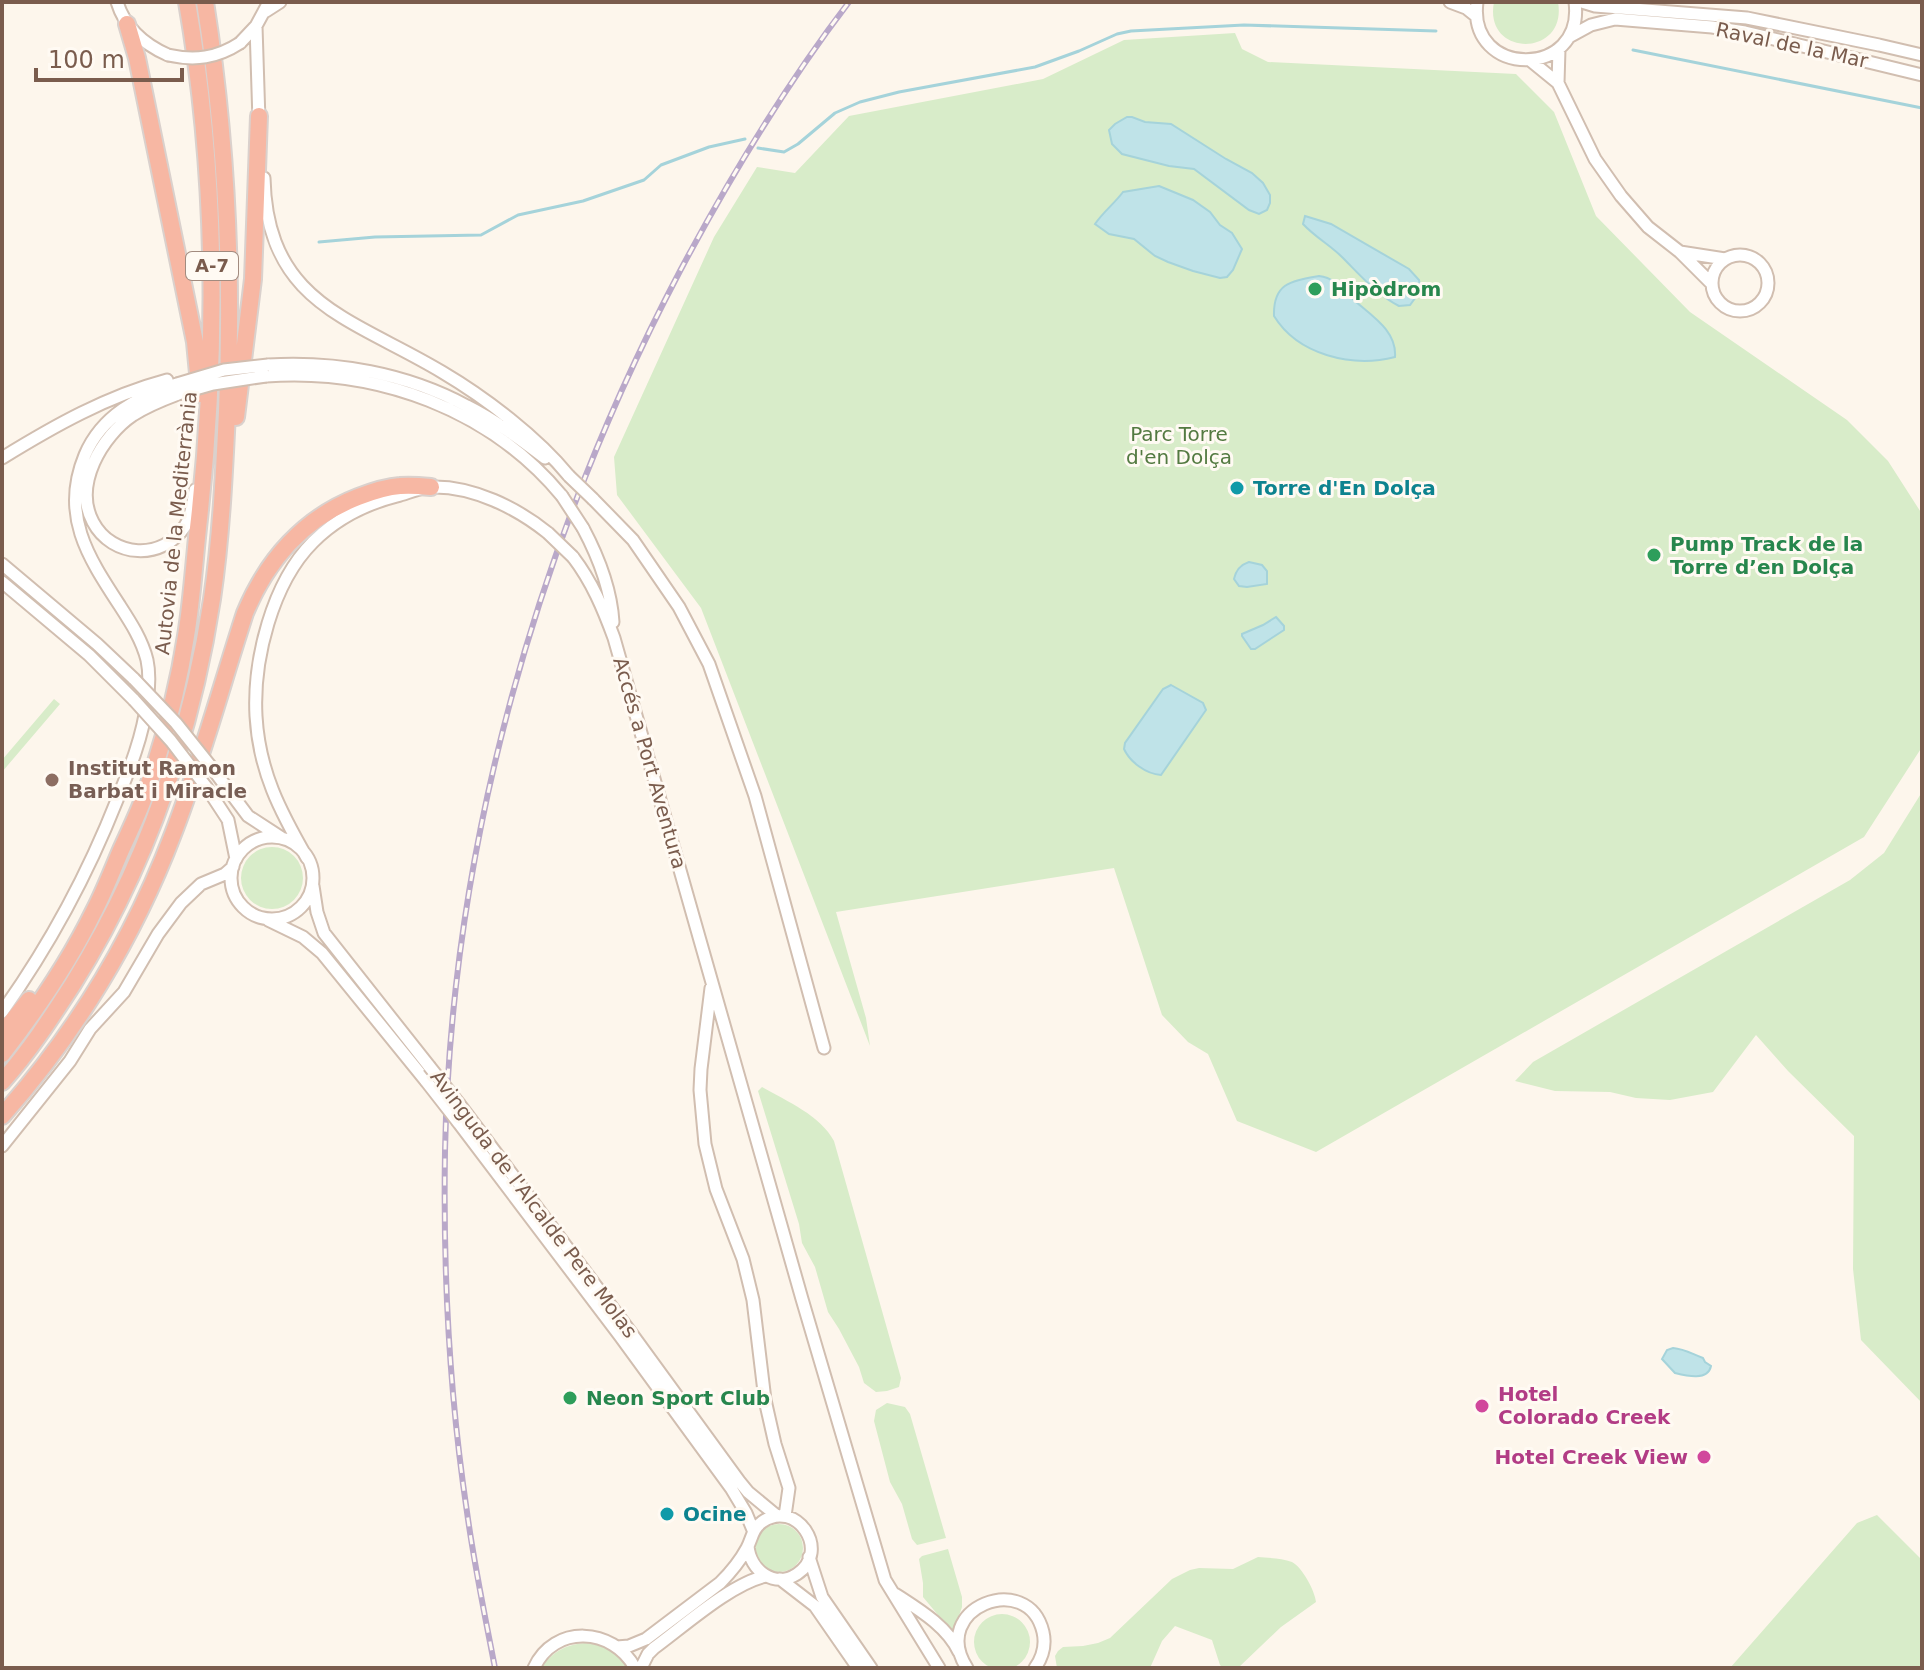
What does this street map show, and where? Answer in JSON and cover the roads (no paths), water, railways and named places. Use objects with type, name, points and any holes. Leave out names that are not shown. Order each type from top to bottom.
[{"type":"highway","name":"Autovia de la Mediterrània","points":[[2,1054],[60,972],[96,909],[146,793],[162,742],[187,634],[210,394],[212,250],[206,142],[187,2]]},
{"type":"highway","name":"Autovia de la Mediterrània","points":[[2,1093],[8,1076],[53,1015],[100,938],[132,873],[160,805],[188,716],[212,599],[223,489],[229,352],[228,230],[218,86],[205,2]]},
{"type":"highway","points":[[127,24],[137,58],[195,342],[201,398],[193,518],[198,530]]},
{"type":"highway","points":[[223,489],[231,465],[251,294],[259,116]]},
{"type":"highway","points":[[2,1116],[73,1024],[143,902],[184,804],[245,613],[271,564],[299,532],[346,502],[391,487],[431,487]]},
{"type":"highway","points":[[2,1034],[37,989],[80,924],[96,909]]},
{"type":"street","points":[[117,2],[127,24],[152,48],[168,55],[193,59],[230,50],[256,26],[267,6],[280,2]]},
{"type":"street","points":[[1450,2],[1476,16]]},
{"type":"street","points":[[1477,2],[1476,16],[1482,35],[1494,50],[1511,59],[1531,61],[1558,83]]},
{"type":"street","points":[[1569,37],[1575,22],[1575,2]]},
{"type":"street","name":"Raval de la Mar","points":[[1582,2],[1595,6],[1747,18],[1922,55]]},
{"type":"street","name":"Raval de la Mar","points":[[1531,61],[1559,49],[1569,37],[1591,25],[1615,19],[1745,32],[1922,75]]},
{"type":"street","points":[[256,26],[267,214],[282,257],[301,285],[320,303],[476,394],[552,455],[633,540],[679,607],[709,664],[755,796],[824,1048]]},
{"type":"street","points":[[1559,49],[1558,83],[1595,159],[1648,227],[1680,252],[1711,283]]},
{"type":"street","points":[[1680,252],[1725,259]]},
{"type":"street","points":[[1738,254],[1757,260],[1767,275],[1768,285],[1766,294],[1754,307],[1735,311],[1718,301],[1711,283],[1714,271],[1725,259],[1738,254]]},
{"type":"street","points":[[2,458],[85,410],[130,392],[177,385],[213,384],[315,364],[344,367],[417,390],[449,396],[508,431],[569,476]]},
{"type":"street","points":[[2,1012],[46,947],[85,876],[136,751],[147,703],[149,676],[144,650],[129,620],[95,568],[80,535],[75,497],[80,469],[92,442],[107,422],[136,400],[224,370],[267,371]]},
{"type":"street","points":[[177,385],[133,415],[110,437],[98,454],[91,472],[87,489],[88,507],[93,523],[110,542],[133,551],[148,550],[166,544],[185,527],[195,490]]},
{"type":"street","points":[[417,390],[506,443],[541,472],[562,496],[597,556],[611,602],[614,638]]},
{"type":"street","points":[[2,582],[89,655],[171,741],[228,820],[234,863],[231,880],[237,900],[248,912],[275,919],[296,911],[310,892],[313,881],[307,858],[275,798],[257,731],[257,681],[269,620],[293,569],[311,543],[337,521],[382,499],[431,487]]},
{"type":"street","name":"Accés a Port Aventura","points":[[431,487],[483,495],[520,513],[548,533],[573,557],[597,594],[614,638],[885,1580],[939,1668]]},
{"type":"street","points":[[2,564],[134,679],[176,723],[248,816],[294,844],[307,858]]},
{"type":"street","points":[[2,1146],[70,1061],[90,1029],[124,992],[158,934],[181,903],[201,884],[225,874],[242,851],[257,840],[286,840]]},
{"type":"street","points":[[212,879],[226,884],[234,892]]},
{"type":"street","name":"Avinguda de l'Alcalde Pere Molas","points":[[313,881],[317,912],[324,933],[460,1105],[739,1481],[748,1492],[781,1516]]},
{"type":"street","name":"Avinguda de l'Alcalde Pere Molas","points":[[264,918],[303,937],[322,953],[426,1081],[731,1488],[753,1530]]},
{"type":"street","name":"Accés a Port Aventura","points":[[711,975],[700,1090],[705,1144],[716,1189],[743,1259],[753,1300],[765,1400],[789,1488],[781,1516]]},
{"type":"street","points":[[617,1647],[646,1639],[711,1590],[730,1573],[748,1546],[753,1530],[761,1522],[781,1516],[797,1521],[811,1542],[804,1567],[796,1574],[780,1579]]},
{"type":"street","points":[[748,1546],[753,1564],[766,1576]]},
{"type":"street","points":[[809,1557],[822,1597],[871,1668]]},
{"type":"street","points":[[534,1668],[546,1651],[562,1640],[581,1636],[600,1638],[617,1647],[638,1668],[654,1648],[711,1606],[746,1582],[766,1576],[780,1579],[815,1606],[858,1668]]},
{"type":"street","points":[[892,1592],[927,1615],[951,1638],[965,1664]]},
{"type":"street","points":[[965,1664],[958,1648],[963,1623],[979,1605],[1002,1599],[1024,1606],[1039,1623],[1044,1641],[1035,1668]]},
{"type":"water","points":[[1127,117],[1171,124],[1252,173],[1270,195],[1267,210],[1259,214],[1249,210],[1194,169],[1122,154],[1112,144],[1109,130]]},
{"type":"water","points":[[1159,186],[1193,200],[1232,233],[1242,249],[1227,277],[1220,278],[1168,262],[1134,239],[1109,234],[1095,224],[1123,192]]},
{"type":"water","points":[[1305,216],[1331,224],[1409,269],[1419,280],[1421,290],[1410,305],[1399,306],[1376,290],[1303,224]]},
{"type":"water","points":[[1319,276],[1335,282],[1382,325],[1392,339],[1395,357],[1361,361],[1327,355],[1311,349],[1284,329],[1274,316],[1274,305],[1280,290],[1292,282]]},
{"type":"water","points":[[1249,562],[1262,565],[1267,571],[1267,584],[1239,586],[1234,579],[1236,573]]},
{"type":"water","points":[[1276,617],[1284,630],[1251,649],[1242,634]]},
{"type":"water","points":[[1171,685],[1203,703],[1206,710],[1161,775],[1139,766],[1124,749],[1125,743],[1163,689]]},
{"type":"water","points":[[1673,1348],[1703,1358],[1711,1366],[1709,1371],[1701,1376],[1675,1373],[1662,1359],[1667,1350]]},
{"type":"waterway","points":[[758,148],[784,152],[835,113],[860,102],[1035,67],[1131,31],[1244,25],[1436,31]]},
{"type":"waterway","points":[[1633,50],[1922,108]]},
{"type":"waterway","points":[[319,242],[375,237],[481,235],[518,215],[583,201],[644,180],[661,165],[709,147],[745,139]]},
{"type":"railway","points":[[495,1668],[461,1467],[448,1332],[445,1241],[445,1151],[451,1036],[464,922],[485,809],[512,698],[545,587],[584,479],[629,374],[718,201],[781,99],[849,2]]},
{"type":"place","name":"Hipòdrom","points":[[1315,289]]},
{"type":"place","name":"Torre d'En Dolça","points":[[1237,488]]},
{"type":"place","name":"Pump Track de la Torre d’en Dolça","points":[[1654,555]]},
{"type":"place","name":"Institut Ramon Barbat i Miracle","points":[[52,780]]},
{"type":"place","name":"Neon Sport Club","points":[[570,1398]]},
{"type":"place","name":"Hotel Colorado Creek","points":[[1482,1406]]},
{"type":"place","name":"Hotel Creek View","points":[[1704,1457]]},
{"type":"place","name":"Ocine","points":[[667,1514]]},
{"type":"park label","name":"Parc Torre d'en Dolça","points":[[1179,446]]}]
